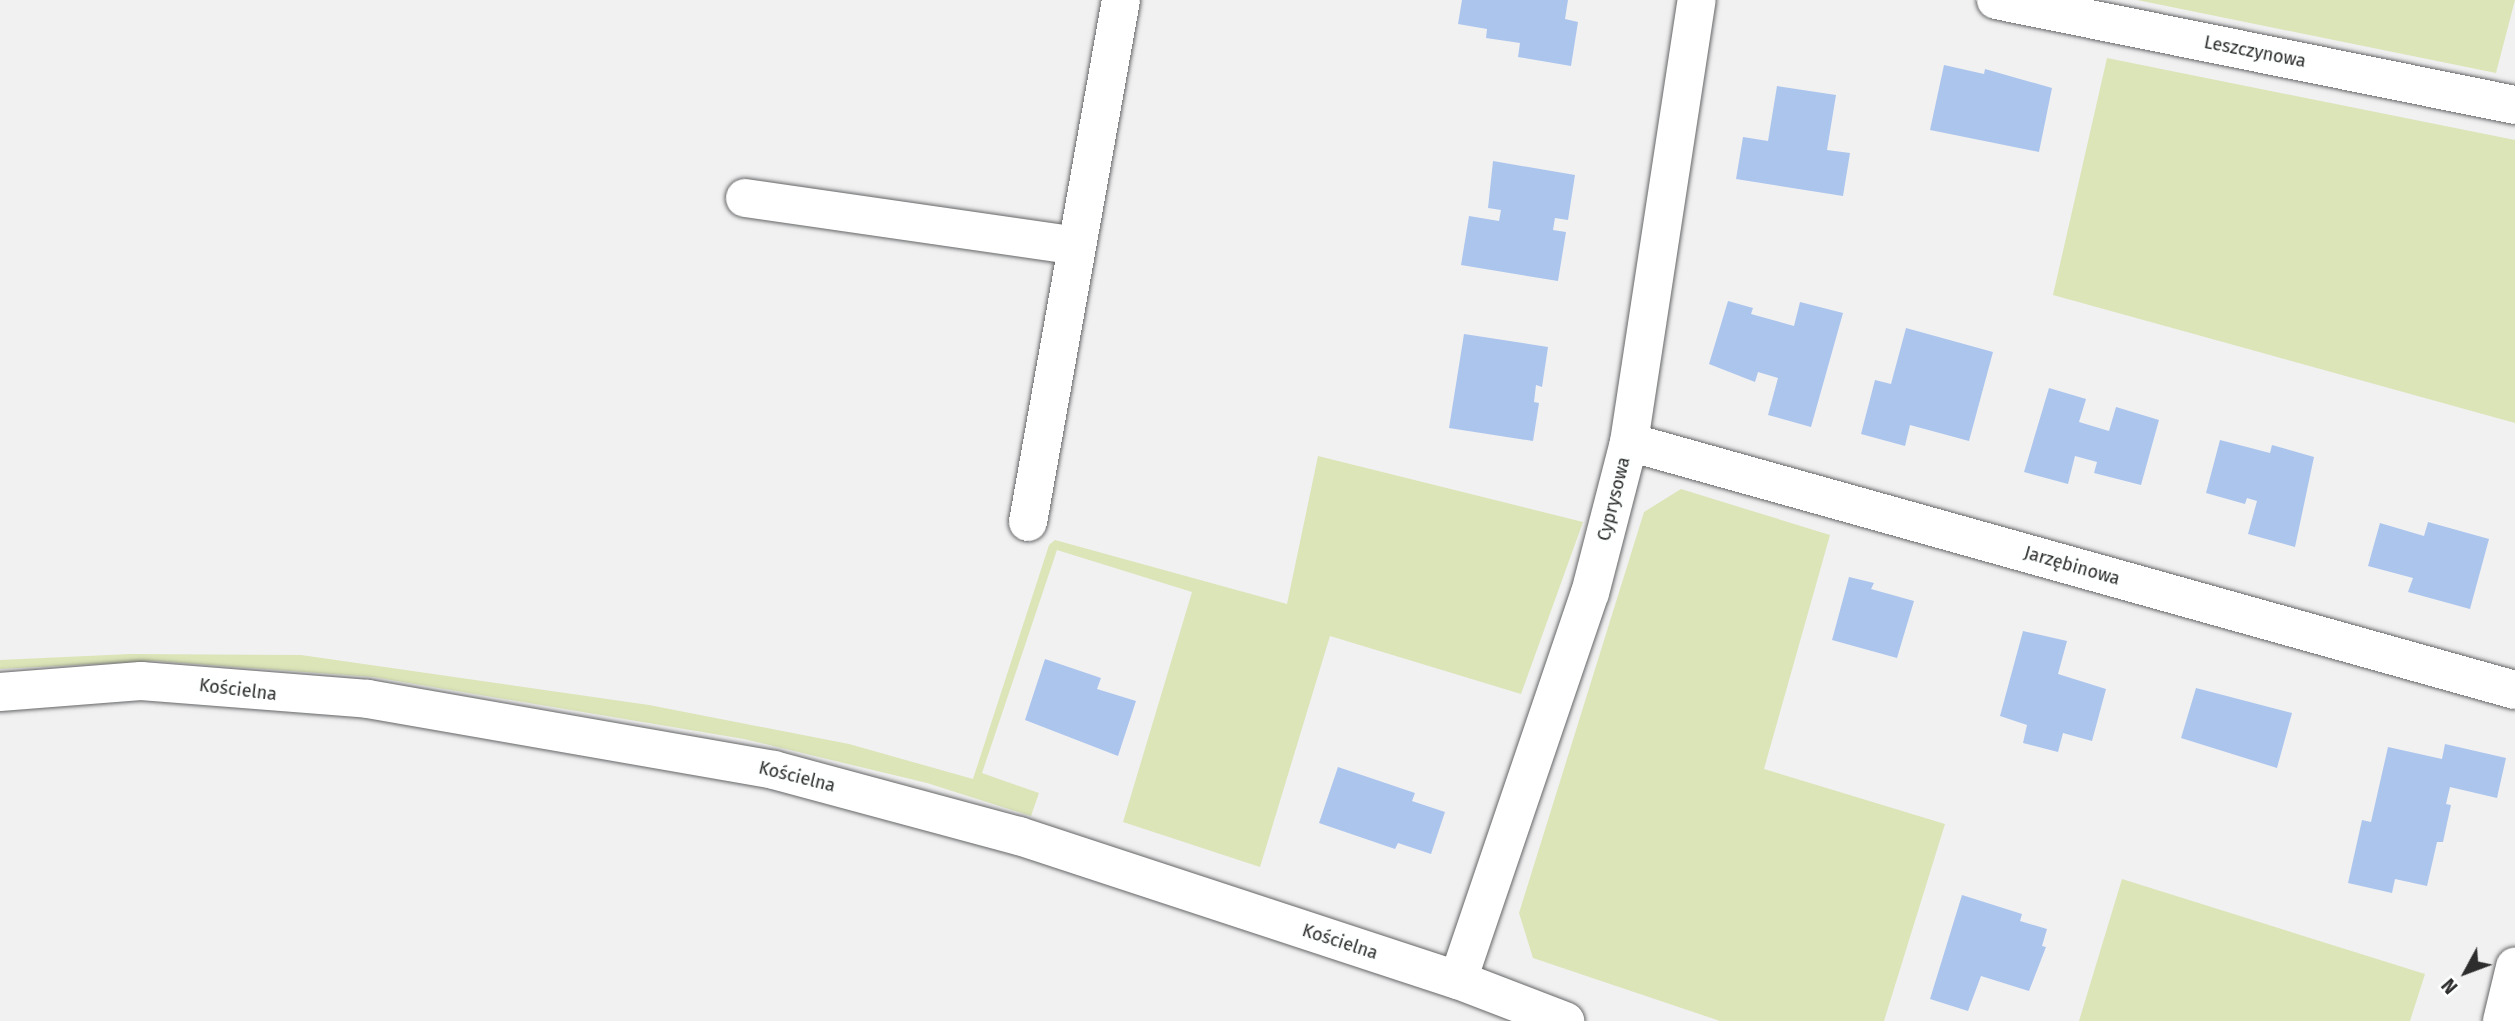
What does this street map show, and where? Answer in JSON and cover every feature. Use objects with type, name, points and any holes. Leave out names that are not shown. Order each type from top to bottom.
[{"type":"street","points":[[1028,522],[1121,0]]},
{"type":"street","name":"Cyprysowa","points":[[1458,980],[1590,593],[1629,442],[1697,0]]},
{"type":"street","name":"Leszczynowa","points":[[1996,0],[2515,105]]},
{"type":"street","points":[[745,198],[1077,246]]},
{"type":"street","name":"Jarzębinowa","points":[[1629,442],[2515,690]]},
{"type":"street","name":"Kościelna","points":[[0,692],[141,681],[368,699],[775,770],[1019,836],[1458,980],[1565,1021]]},
{"type":"street","points":[[2502,1021],[2515,967]]},
{"type":"green space","points":[[2137,0],[2515,0],[2496,73]]},
{"type":"green space","points":[[2107,58],[2515,140],[2515,423],[2053,295]]},
{"type":"green space","points":[[1318,456],[1583,522],[1521,694],[1330,636],[1260,867],[1123,822],[1192,592],[1057,550],[982,773],[1039,793],[1031,816],[927,783],[744,739],[373,677],[155,661],[0,669],[0,660],[130,654],[301,655],[649,705],[849,744],[973,779],[1049,545],[1055,540],[1287,604]]},
{"type":"green space","points":[[1681,489],[1830,535],[1764,769],[1945,824],[1884,1021],[1720,1021],[1533,958],[1519,913],[1644,512]]},
{"type":"green space","points":[[2122,879],[2425,974],[2410,1021],[2079,1021]]},
{"type":"building","points":[[1462,0],[1568,0],[1565,19],[1578,22],[1571,66],[1518,57],[1520,43],[1486,38],[1487,29],[1458,24]]},
{"type":"building","points":[[1944,65],[1984,74],[1985,69],[2052,88],[2039,152],[1930,130]]},
{"type":"building","points":[[1777,86],[1836,95],[1827,150],[1850,153],[1843,196],[1736,179],[1743,137],[1768,141]]},
{"type":"building","points":[[1493,161],[1575,175],[1568,220],[1555,218],[1553,230],[1566,232],[1558,281],[1461,265],[1469,216],[1499,221],[1501,210],[1488,208]]},
{"type":"building","points":[[1728,301],[1753,308],[1751,314],[1794,326],[1800,302],[1843,313],[1811,427],[1768,415],[1778,378],[1758,372],[1755,382],[1709,364]]},
{"type":"building","points":[[1906,328],[1993,352],[1969,441],[1910,425],[1905,446],[1861,434],[1875,380],[1891,384]]},
{"type":"building","points":[[1464,334],[1548,347],[1542,387],[1536,385],[1534,402],[1539,403],[1533,441],[1449,428]]},
{"type":"building","points":[[2049,388],[2086,399],[2079,422],[2109,431],[2116,407],[2159,420],[2141,485],[2094,473],[2097,462],[2075,456],[2068,484],[2024,472]]},
{"type":"building","points":[[2220,440],[2270,453],[2272,445],[2314,457],[2295,547],[2248,534],[2257,501],[2247,498],[2245,504],[2206,493]]},
{"type":"building","points":[[2428,522],[2489,539],[2470,609],[2408,592],[2413,578],[2368,566],[2380,523],[2424,536]]},
{"type":"building","points":[[1849,577],[1874,583],[1871,589],[1914,601],[1897,658],[1832,640]]},
{"type":"building","points":[[2023,631],[2067,641],[2058,674],[2106,689],[2092,741],[2063,733],[2058,752],[2023,743],[2027,725],[2000,716]]},
{"type":"building","points":[[1045,659],[1101,678],[1097,689],[1136,701],[1118,756],[1025,720]]},
{"type":"building","points":[[2196,688],[2292,713],[2277,768],[2181,738]]},
{"type":"building","points":[[2445,744],[2506,758],[2497,798],[2450,787],[2446,804],[2451,805],[2443,842],[2437,842],[2427,886],[2395,879],[2392,893],[2348,883],[2362,820],[2371,822],[2388,747],[2442,759]]},
{"type":"building","points":[[1338,767],[1415,793],[1412,801],[1445,812],[1431,854],[1398,843],[1395,849],[1319,823]]},
{"type":"building","points":[[1962,895],[2022,914],[2020,921],[2047,929],[2042,946],[2046,947],[2029,991],[1981,976],[1968,1011],[1930,999]]}]
